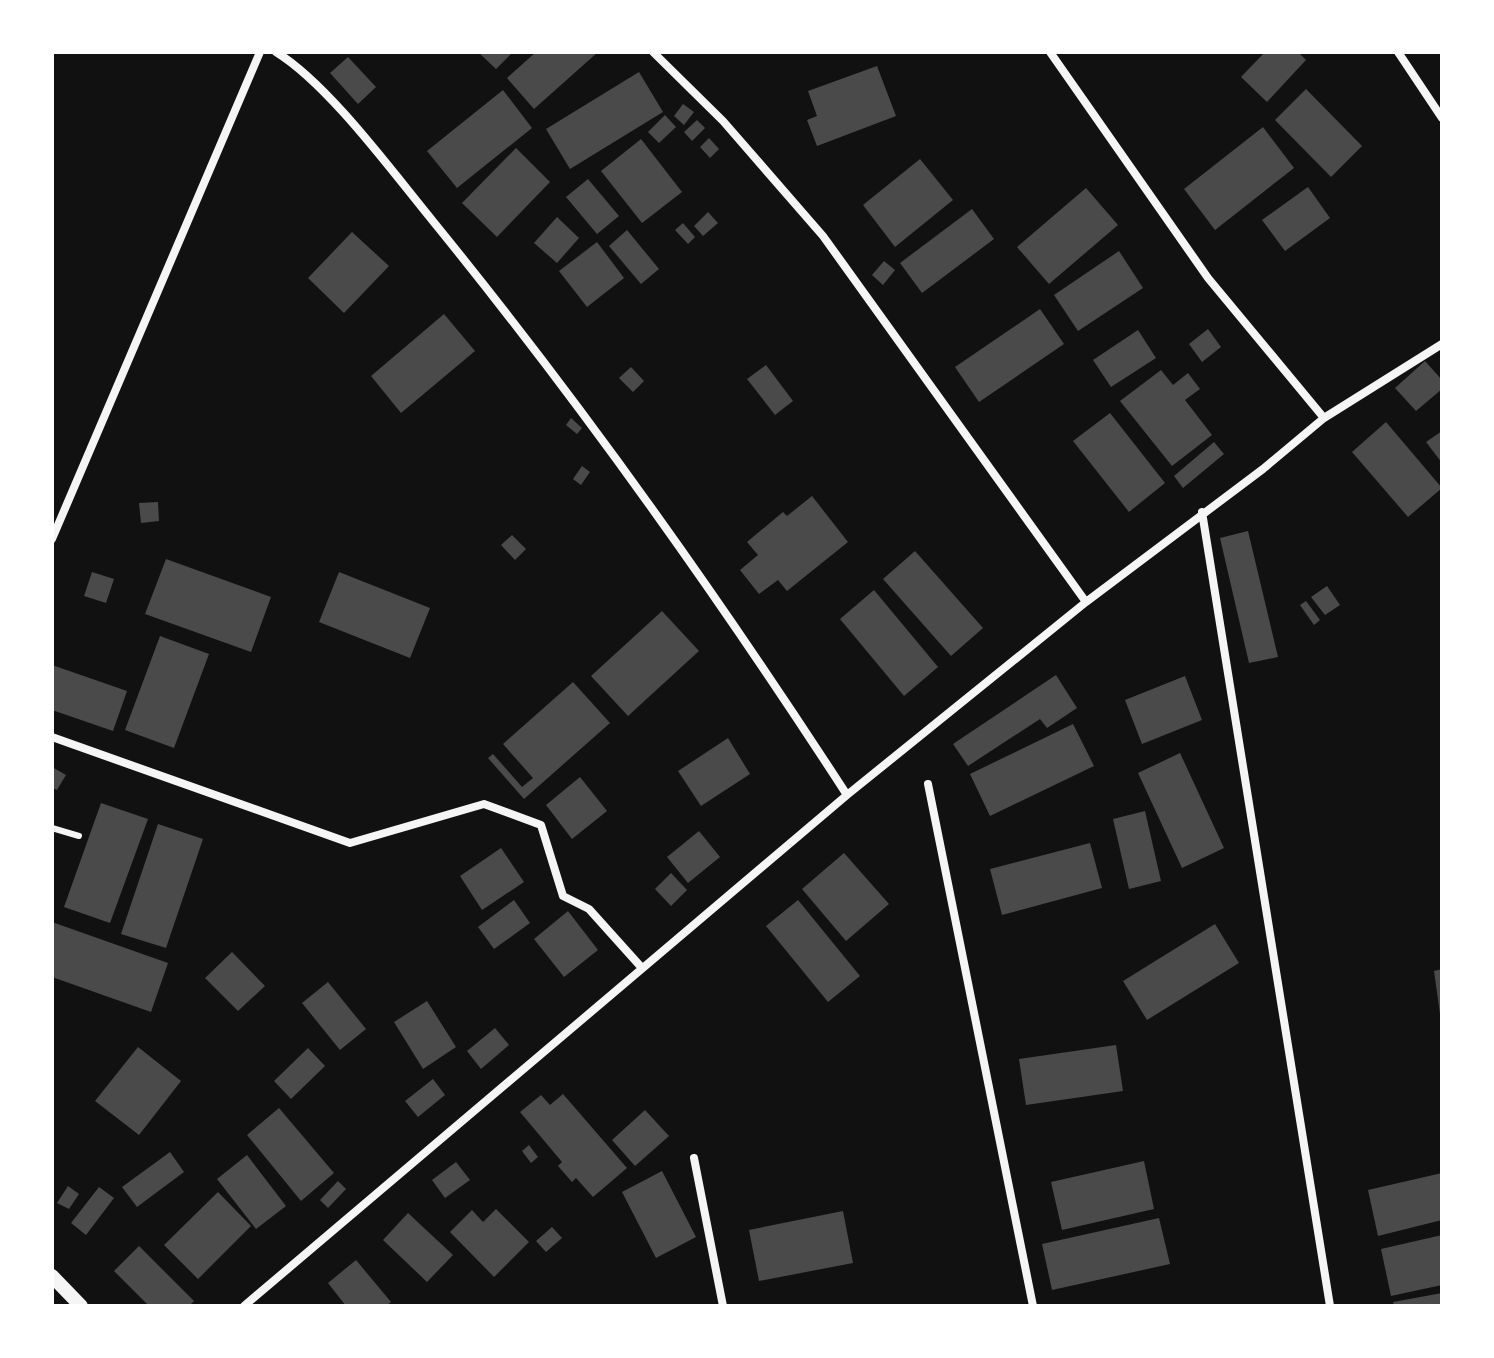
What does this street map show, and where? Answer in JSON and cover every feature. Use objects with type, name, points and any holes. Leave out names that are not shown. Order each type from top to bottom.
[{"type":"street","points":[[52,539],[260,52]]},
{"type":"street","points":[[276,52],[300,67],[395,175],[530,339],[751,647],[847,795]]},
{"type":"street","points":[[653,52],[723,121],[823,236],[1086,602]]},
{"type":"street","points":[[1050,52],[1208,278],[1324,418]]},
{"type":"street","points":[[1398,52],[1442,118]]},
{"type":"street","points":[[244,1306],[847,795],[1086,602],[1263,469],[1324,418],[1442,345]]},
{"type":"street","points":[[1202,512],[1330,1306]]},
{"type":"street","points":[[52,737],[350,843],[484,804],[496,807],[541,825],[563,896],[589,909],[642,968]]},
{"type":"street","points":[[928,784],[1033,1306]]},
{"type":"street","points":[[694,1158],[723,1306]]},
{"type":"street","points":[[52,1276],[81,1306]]},
{"type":"lane","points":[[52,828],[79,836]]},
{"type":"building","points":[[478,52],[513,52],[496,69]]},
{"type":"building","points":[[536,52],[598,52],[534,109],[507,78]]},
{"type":"building","points":[[1265,52],[1298,52],[1306,60],[1267,102],[1241,77]]},
{"type":"building","points":[[348,57],[376,87],[358,104],[330,73]]},
{"type":"building","points":[[877,66],[896,116],[817,146],[807,120],[817,116],[808,91]]},
{"type":"building","points":[[639,72],[663,112],[570,169],[546,129]]},
{"type":"building","points":[[1306,89],[1362,146],[1331,177],[1275,120]]},
{"type":"building","points":[[503,90],[532,128],[457,188],[427,151]]},
{"type":"building","points":[[683,104],[694,112],[684,125],[674,116]]},
{"type":"building","points":[[665,115],[676,127],[659,143],[648,132]]},
{"type":"building","points":[[697,120],[705,128],[692,141],[684,132]]},
{"type":"building","points":[[1263,127],[1294,168],[1215,230],[1184,189]]},
{"type":"building","points":[[709,138],[719,149],[710,158],[700,147]]},
{"type":"building","points":[[641,139],[682,192],[642,223],[601,171]]},
{"type":"building","points":[[516,148],[550,182],[497,237],[462,203]]},
{"type":"building","points":[[920,159],[953,200],[895,247],[863,205]]},
{"type":"building","points":[[588,179],[619,216],[597,234],[566,197]]},
{"type":"building","points":[[1308,187],[1330,218],[1285,251],[1262,220]]},
{"type":"building","points":[[1086,188],[1118,225],[1049,284],[1017,247]]},
{"type":"building","points":[[972,209],[994,239],[922,293],[900,263]]},
{"type":"building","points":[[708,212],[718,223],[703,236],[694,226]]},
{"type":"building","points":[[557,217],[579,238],[557,263],[534,243]]},
{"type":"building","points":[[683,223],[695,237],[688,244],[675,230]]},
{"type":"building","points":[[627,230],[659,269],[641,284],[609,246]]},
{"type":"building","points":[[352,232],[389,266],[344,313],[308,278]]},
{"type":"building","points":[[597,242],[624,278],[587,307],[559,271]]},
{"type":"building","points":[[1119,251],[1143,288],[1078,331],[1054,295]]},
{"type":"building","points":[[884,261],[895,270],[883,285],[872,275]]},
{"type":"building","points":[[1040,309],[1064,344],[979,402],[955,367]]},
{"type":"building","points":[[444,314],[475,351],[401,413],[371,376]]},
{"type":"building","points":[[1208,329],[1221,347],[1202,362],[1189,344]]},
{"type":"building","points":[[1138,330],[1156,358],[1111,387],[1093,360]]},
{"type":"building","points":[[1425,361],[1442,380],[1442,389],[1416,411],[1395,388]]},
{"type":"building","points":[[766,365],[793,401],[775,415],[747,379]]},
{"type":"building","points":[[631,367],[644,381],[633,392],[619,378]]},
{"type":"building","points":[[1161,370],[1173,385],[1188,373],[1200,389],[1185,400],[1212,435],[1172,466],[1120,401]]},
{"type":"building","points":[[1110,413],[1165,483],[1129,512],[1073,441]]},
{"type":"building","points":[[571,418],[582,428],[577,434],[566,425]]},
{"type":"building","points":[[1386,422],[1442,488],[1408,517],[1352,452]]},
{"type":"building","points":[[1442,431],[1442,463],[1426,442]]},
{"type":"building","points":[[1214,442],[1224,454],[1183,488],[1174,476]]},
{"type":"building","points":[[582,466],[590,472],[581,485],[573,479]]},
{"type":"building","points":[[812,496],[848,542],[787,591],[778,580],[759,594],[740,570],[758,555],[747,542],[783,512],[787,516]]},
{"type":"building","points":[[158,502],[159,521],[141,523],[139,503]]},
{"type":"building","points":[[1248,531],[1278,657],[1249,663],[1220,538]]},
{"type":"building","points":[[512,535],[526,549],[515,560],[501,545]]},
{"type":"building","points":[[915,551],[983,628],[951,656],[883,579]]},
{"type":"building","points":[[166,559],[271,597],[251,652],[145,614]]},
{"type":"building","points":[[92,572],[114,579],[106,603],[84,596]]},
{"type":"building","points":[[339,572],[430,608],[410,658],[319,622]]},
{"type":"building","points":[[1327,586],[1340,605],[1325,615],[1311,597]]},
{"type":"building","points":[[874,590],[938,667],[904,696],[840,619]]},
{"type":"building","points":[[1306,601],[1320,620],[1314,625],[1300,605]]},
{"type":"building","points":[[662,611],[699,651],[628,716],[591,676]]},
{"type":"building","points":[[160,636],[209,654],[174,748],[125,730]]},
{"type":"building","points":[[52,665],[127,691],[113,731],[52,710]]},
{"type":"building","points":[[1056,675],[1077,708],[1047,728],[1040,719],[968,766],[953,744]]},
{"type":"building","points":[[1185,676],[1202,720],[1142,744],[1125,700]]},
{"type":"building","points":[[573,682],[610,723],[524,799],[488,758],[493,754],[522,787],[533,778],[503,744]]},
{"type":"building","points":[[1073,724],[1094,766],[990,816],[970,774]]},
{"type":"building","points":[[728,738],[750,774],[701,806],[678,771]]},
{"type":"building","points":[[1180,753],[1224,848],[1182,868],[1138,773]]},
{"type":"building","points":[[52,767],[66,775],[57,790],[52,788]]},
{"type":"building","points":[[580,777],[607,811],[572,839],[546,805]]},
{"type":"building","points":[[101,803],[148,819],[110,923],[64,907]]},
{"type":"building","points":[[1145,811],[1161,881],[1129,889],[1113,819]]},
{"type":"building","points":[[158,824],[203,839],[166,948],[121,934]]},
{"type":"building","points":[[699,831],[720,857],[688,883],[667,857]]},
{"type":"building","points":[[1090,843],[1102,888],[1002,915],[990,869]]},
{"type":"building","points":[[501,848],[524,882],[482,910],[460,876]]},
{"type":"building","points":[[844,853],[889,904],[846,941],[802,889]]},
{"type":"building","points":[[671,873],[687,890],[671,906],[655,889]]},
{"type":"building","points":[[514,900],[530,923],[494,949],[478,927]]},
{"type":"building","points":[[798,900],[860,976],[828,1002],[766,926]]},
{"type":"building","points":[[568,911],[598,950],[564,977],[534,939]]},
{"type":"building","points":[[52,922],[168,963],[151,1012],[52,977]]},
{"type":"building","points":[[1215,924],[1239,963],[1147,1020],[1123,981]]},
{"type":"building","points":[[232,952],[265,986],[238,1011],[205,978]]},
{"type":"building","points":[[1442,969],[1442,1013],[1440,1014],[1434,971]]},
{"type":"building","points":[[328,982],[366,1029],[340,1050],[302,1003]]},
{"type":"building","points":[[427,1001],[456,1047],[423,1069],[394,1022]]},
{"type":"building","points":[[495,1028],[509,1045],[481,1069],[467,1051]]},
{"type":"building","points":[[1116,1045],[1123,1091],[1026,1105],[1019,1059]]},
{"type":"building","points":[[138,1047],[181,1081],[139,1135],[95,1101]]},
{"type":"building","points":[[308,1048],[325,1066],[291,1099],[274,1081]]},
{"type":"building","points":[[433,1079],[445,1095],[418,1117],[405,1101]]},
{"type":"building","points":[[563,1094],[627,1168],[593,1197],[576,1178],[572,1182],[558,1166],[562,1162],[520,1112],[541,1095],[550,1105]]},
{"type":"building","points":[[279,1108],[334,1173],[301,1201],[247,1135]]},
{"type":"building","points":[[645,1110],[669,1136],[635,1166],[612,1140]]},
{"type":"building","points":[[529,1145],[538,1157],[531,1163],[522,1151]]},
{"type":"building","points":[[170,1152],[184,1172],[137,1207],[122,1187]]},
{"type":"building","points":[[247,1155],[286,1206],[256,1229],[217,1179]]},
{"type":"building","points":[[1144,1161],[1154,1209],[1062,1230],[1051,1182]]},
{"type":"building","points":[[456,1162],[470,1180],[445,1198],[432,1180]]},
{"type":"building","points":[[662,1171],[696,1237],[656,1258],[622,1192]]},
{"type":"building","points":[[1442,1173],[1442,1220],[1378,1236],[1368,1190]]},
{"type":"building","points":[[338,1181],[346,1189],[328,1208],[320,1200]]},
{"type":"building","points":[[68,1186],[79,1194],[69,1209],[57,1203]]},
{"type":"building","points":[[99,1187],[114,1198],[86,1235],[71,1223]]},
{"type":"building","points":[[218,1192],[251,1226],[198,1279],[164,1245]]},
{"type":"building","points":[[496,1209],[529,1242],[494,1277],[450,1232],[472,1210],[483,1222]]},
{"type":"building","points":[[843,1211],[853,1263],[759,1281],[749,1230]]},
{"type":"building","points":[[408,1213],[453,1255],[427,1282],[383,1240]]},
{"type":"building","points":[[1159,1218],[1170,1264],[1052,1290],[1042,1244]]},
{"type":"building","points":[[552,1227],[562,1238],[546,1252],[536,1241]]},
{"type":"building","points":[[1442,1235],[1442,1285],[1391,1296],[1381,1249]]},
{"type":"building","points":[[139,1246],[194,1301],[189,1306],[149,1306],[114,1271]]},
{"type":"building","points":[[356,1260],[391,1302],[386,1306],[346,1306],[328,1283]]},
{"type":"building","points":[[1442,1293],[1442,1306],[1394,1306],[1393,1302]]}]
